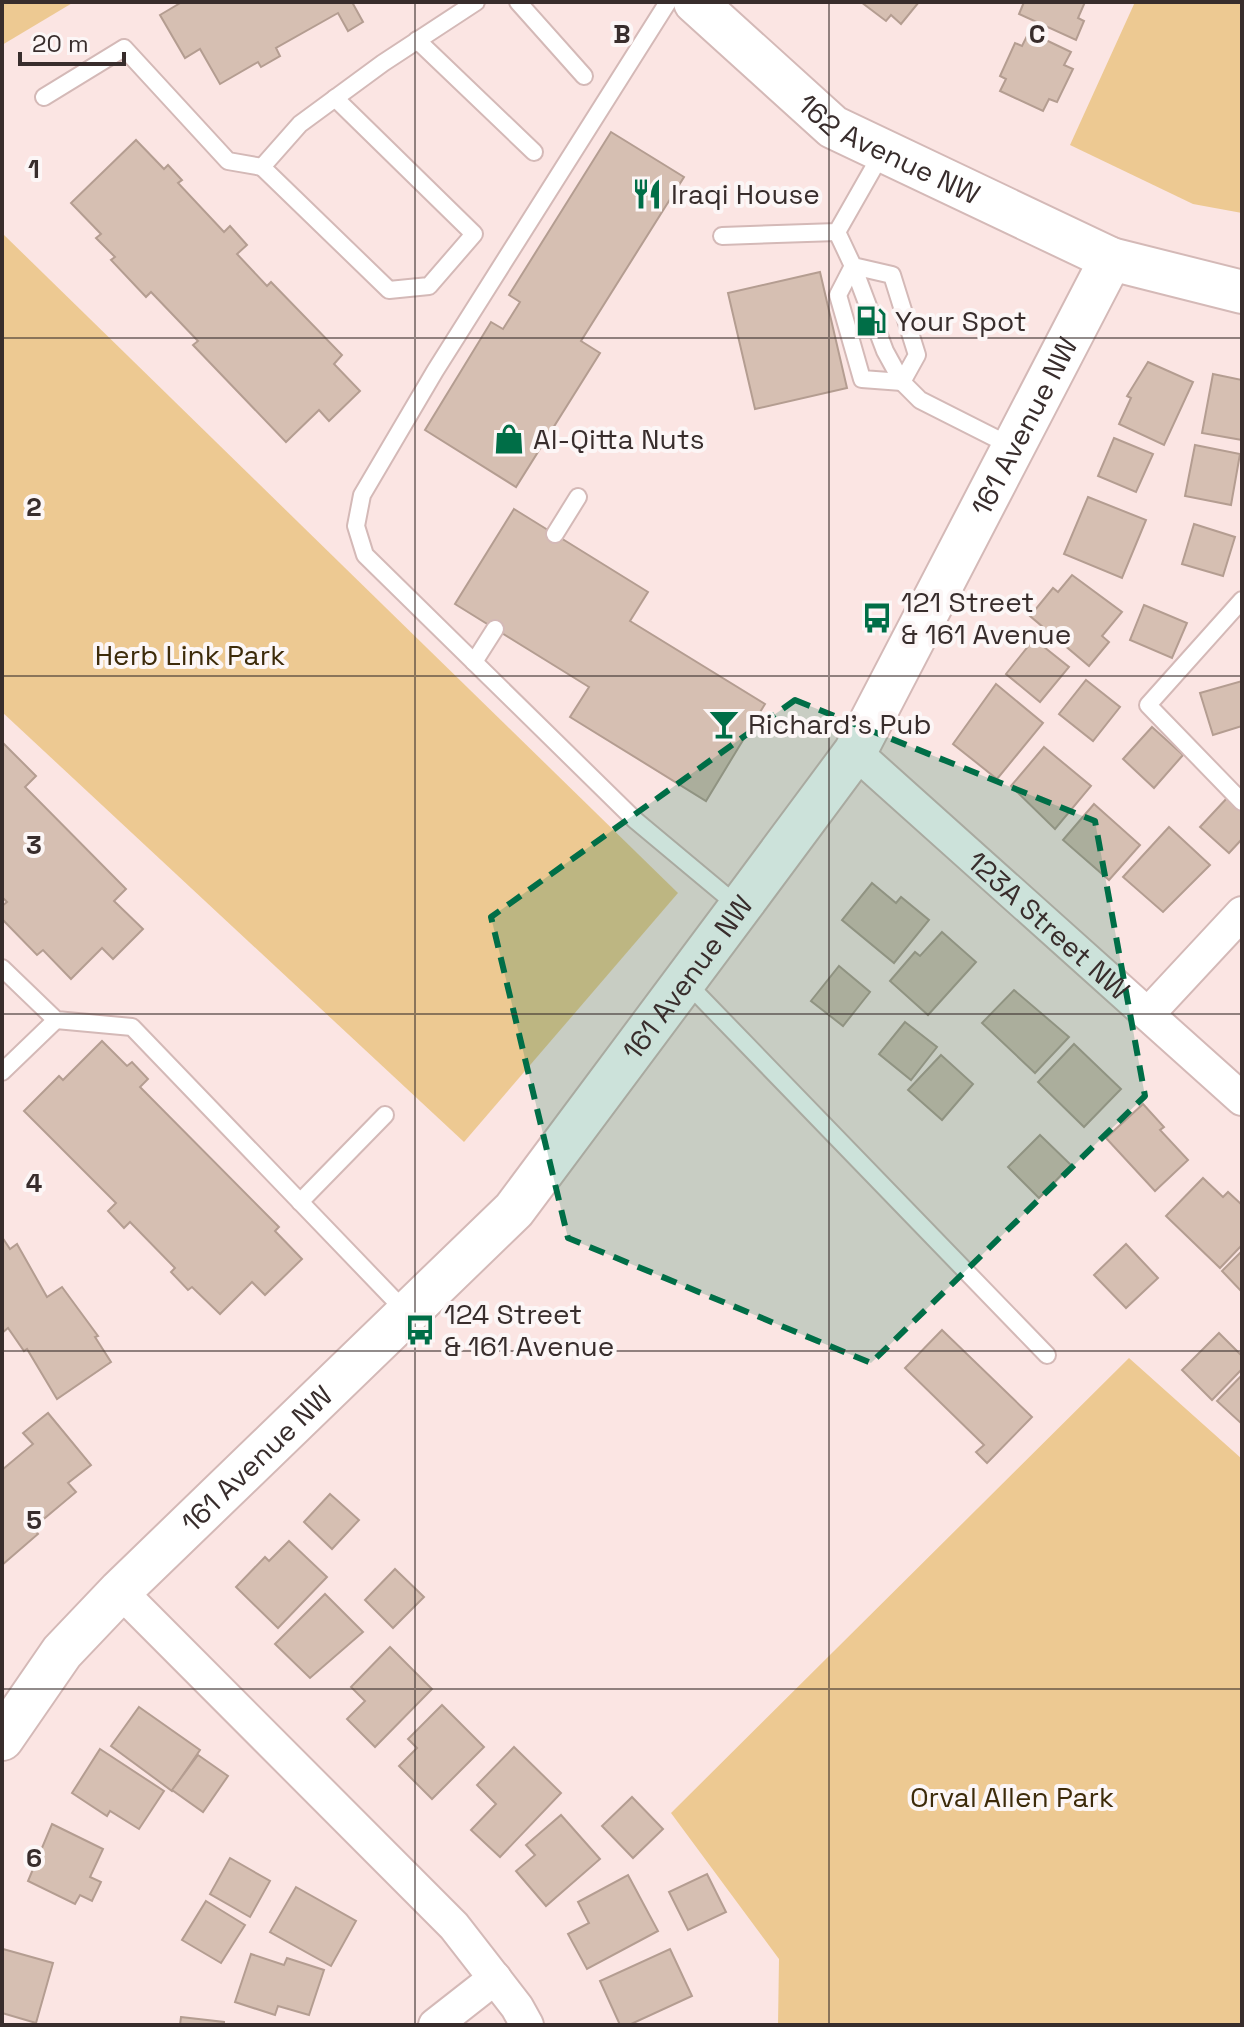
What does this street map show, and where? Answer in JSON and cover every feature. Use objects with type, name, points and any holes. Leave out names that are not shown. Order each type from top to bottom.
[{"type":"street","name":"162 Avenue NW","points":[[695,2],[833,127],[1111,259],[1242,292]]},
{"type":"street","name":"161 Avenue NW","points":[[2,1739],[62,1652],[120,1591],[514,1210],[855,752],[1111,259]]},
{"type":"street","name":"123A Street NW","points":[[855,752],[1242,1099]]},
{"type":"street","points":[[1148,1014],[1242,913]]},
{"type":"street","points":[[120,1591],[454,1926],[527,2025]]},
{"type":"street","points":[[435,2025],[495,1978]]},
{"type":"lane","points":[[262,167],[300,124],[476,2]]},
{"type":"lane","points":[[518,2],[584,76]]},
{"type":"lane","points":[[668,2],[435,371],[362,495],[356,526],[365,555],[635,820],[740,907]]},
{"type":"lane","points":[[417,40],[534,152]]},
{"type":"lane","points":[[44,97],[124,48],[228,161],[262,167],[389,290],[429,286],[474,234],[335,98]]},
{"type":"lane","points":[[837,232],[883,151]]},
{"type":"lane","points":[[722,236],[837,232]]},
{"type":"lane","points":[[837,232],[885,351],[902,382],[920,400],[1013,447]]},
{"type":"lane","points":[[853,266],[892,275],[917,355],[902,382]]},
{"type":"lane","points":[[853,266],[838,295],[862,379],[902,382]]},
{"type":"lane","points":[[555,534],[578,497]]},
{"type":"lane","points":[[1242,600],[1148,705],[1242,802]]},
{"type":"lane","points":[[474,662],[495,629]]},
{"type":"lane","points":[[2,968],[56,1020],[132,1027],[408,1314]]},
{"type":"lane","points":[[685,980],[1047,1355]]},
{"type":"lane","points":[[2,1072],[56,1020]]},
{"type":"lane","points":[[300,1202],[385,1115]]},
{"type":"highlighted area","points":[[795,700],[1095,821],[1145,1096],[871,1363],[568,1238],[491,917]]},
{"type":"green space","points":[[2,2],[74,2],[2,45]]},
{"type":"green space","points":[[1135,2],[1242,2],[1242,213],[1193,204],[1070,145]]},
{"type":"green space","name":"Herb Link Park","points":[[2,233],[678,893],[464,1142],[2,712]]},
{"type":"green space","name":"Orval Allen Park","points":[[1129,1358],[1242,1459],[1242,2025],[778,2025],[779,1959],[671,1813]]},
{"type":"building","points":[[182,2],[352,2],[363,22],[348,31],[338,13],[276,48],[280,56],[261,67],[258,62],[220,84],[200,49],[185,58],[160,15]]},
{"type":"building","points":[[861,2],[919,2],[901,24],[891,15],[886,21]]},
{"type":"building","points":[[1024,2],[1085,2],[1078,18],[1084,21],[1076,40],[1019,14]]},
{"type":"building","points":[[1029,32],[1071,52],[1064,65],[1073,69],[1057,102],[1049,99],[1043,111],[1000,91],[1006,79],[1000,76],[1015,43],[1022,46]]},
{"type":"building","points":[[611,132],[684,177],[581,341],[600,353],[516,487],[425,430],[491,322],[503,329],[520,302],[509,295]]},
{"type":"building","points":[[136,140],[164,169],[168,165],[182,180],[178,183],[224,232],[230,226],[247,245],[237,254],[267,286],[271,282],[342,355],[334,364],[360,391],[329,421],[319,410],[286,442],[193,345],[198,341],[151,292],[146,297],[111,260],[115,257],[96,238],[101,234],[71,203]]},
{"type":"building","points":[[820,272],[847,388],[755,409],[728,293]]},
{"type":"building","points":[[1148,362],[1193,382],[1164,445],[1119,424],[1131,398],[1127,396]]},
{"type":"building","points":[[1213,374],[1242,380],[1242,440],[1202,433]]},
{"type":"building","points":[[1114,438],[1153,454],[1136,492],[1098,476]]},
{"type":"building","points":[[1195,445],[1240,454],[1231,505],[1185,496]]},
{"type":"building","points":[[1088,497],[1146,520],[1122,578],[1064,554]]},
{"type":"building","points":[[514,509],[648,592],[630,621],[765,704],[706,801],[570,717],[589,687],[455,604]]},
{"type":"building","points":[[1194,524],[1235,537],[1223,576],[1182,564]]},
{"type":"building","points":[[1072,575],[1122,612],[1102,636],[1109,642],[1089,666],[1030,616],[1053,588],[1058,592]]},
{"type":"building","points":[[1144,605],[1187,623],[1172,658],[1130,640]]},
{"type":"building","points":[[1034,639],[1069,667],[1040,702],[1006,674]]},
{"type":"building","points":[[1086,680],[1120,707],[1093,741],[1059,714]]},
{"type":"building","points":[[1242,681],[1242,726],[1213,735],[1200,693]]},
{"type":"building","points":[[996,684],[1043,723],[997,779],[953,744]]},
{"type":"building","points":[[1152,727],[1183,755],[1154,788],[1123,759]]},
{"type":"building","points":[[2,742],[36,776],[25,787],[126,889],[114,901],[143,929],[113,959],[102,948],[71,979],[43,950],[37,955],[2,919],[2,906],[7,902],[2,897]]},
{"type":"building","points":[[1044,747],[1091,786],[1055,829],[1011,786]]},
{"type":"building","points":[[1228,797],[1242,810],[1242,839],[1229,853],[1200,827]]},
{"type":"building","points":[[1094,804],[1140,845],[1109,880],[1063,840]]},
{"type":"building","points":[[1169,827],[1210,865],[1163,912],[1123,877]]},
{"type":"building","points":[[872,883],[896,903],[901,897],[929,920],[894,963],[842,920]]},
{"type":"building","points":[[942,932],[976,962],[928,1015],[890,981],[915,952],[920,956]]},
{"type":"building","points":[[839,966],[870,992],[843,1026],[811,1001]]},
{"type":"building","points":[[1014,990],[1069,1037],[1035,1073],[982,1023]]},
{"type":"building","points":[[905,1022],[937,1047],[911,1080],[879,1054]]},
{"type":"building","points":[[102,1041],[127,1066],[132,1062],[148,1079],[140,1087],[279,1227],[275,1231],[302,1259],[265,1295],[252,1282],[220,1314],[192,1287],[188,1290],[171,1272],[175,1268],[130,1222],[124,1228],[108,1211],[116,1203],[24,1111],[59,1076],[63,1080]]},
{"type":"building","points":[[1074,1044],[1121,1089],[1084,1127],[1038,1082]]},
{"type":"building","points":[[941,1055],[973,1084],[942,1120],[908,1090]]},
{"type":"building","points":[[1143,1104],[1164,1127],[1160,1130],[1188,1160],[1155,1191],[1106,1138]]},
{"type":"building","points":[[1040,1135],[1071,1165],[1039,1198],[1008,1167]]},
{"type":"building","points":[[1203,1178],[1223,1197],[1228,1192],[1242,1205],[1242,1245],[1220,1268],[1166,1216]]},
{"type":"building","points":[[2,1237],[10,1249],[17,1244],[47,1297],[62,1287],[98,1336],[95,1337],[111,1362],[57,1399],[27,1349],[24,1351],[8,1328],[2,1333]]},
{"type":"building","points":[[1126,1244],[1158,1278],[1126,1308],[1094,1275]]},
{"type":"building","points":[[1242,1251],[1242,1292],[1222,1271]]},
{"type":"building","points":[[942,1330],[1032,1417],[987,1463],[976,1452],[984,1445],[905,1368]]},
{"type":"building","points":[[1219,1333],[1242,1356],[1242,1369],[1212,1400],[1182,1370]]},
{"type":"building","points":[[1242,1375],[1242,1424],[1217,1401]]},
{"type":"building","points":[[48,1413],[91,1465],[68,1483],[76,1492],[33,1528],[38,1534],[2,1565],[2,1470],[33,1444],[23,1433]]},
{"type":"building","points":[[330,1494],[359,1520],[332,1549],[304,1522]]},
{"type":"building","points":[[289,1541],[327,1577],[278,1628],[236,1587],[265,1557],[269,1561]]},
{"type":"building","points":[[395,1569],[424,1597],[393,1628],[365,1600]]},
{"type":"building","points":[[325,1594],[363,1632],[310,1678],[275,1644]]},
{"type":"building","points":[[390,1647],[432,1689],[375,1747],[347,1719],[365,1701],[351,1687]]},
{"type":"building","points":[[442,1705],[484,1747],[432,1799],[399,1766],[417,1748],[408,1739]]},
{"type":"building","points":[[139,1707],[200,1750],[172,1791],[111,1746]]},
{"type":"building","points":[[514,1747],[561,1793],[500,1857],[471,1830],[496,1804],[477,1785]]},
{"type":"building","points":[[100,1749],[164,1791],[139,1829],[110,1811],[107,1816],[72,1793]]},
{"type":"building","points":[[198,1755],[228,1776],[203,1812],[172,1790]]},
{"type":"building","points":[[632,1797],[663,1829],[633,1858],[602,1826]]},
{"type":"building","points":[[561,1815],[600,1859],[546,1906],[516,1871],[535,1855],[526,1845]]},
{"type":"building","points":[[52,1824],[103,1849],[90,1877],[101,1882],[92,1901],[80,1895],[75,1904],[28,1881]]},
{"type":"building","points":[[230,1858],[270,1881],[250,1917],[210,1894]]},
{"type":"building","points":[[707,1874],[726,1912],[688,1930],[669,1892]]},
{"type":"building","points":[[628,1875],[658,1931],[587,1969],[568,1934],[589,1923],[578,1902]]},
{"type":"building","points":[[296,1887],[356,1921],[331,1966],[270,1932]]},
{"type":"building","points":[[206,1901],[245,1925],[221,1963],[182,1940]]},
{"type":"building","points":[[3,1949],[53,1963],[36,2023],[2,2013]]},
{"type":"building","points":[[670,1949],[692,1996],[629,2025],[620,2025],[600,1981]]},
{"type":"building","points":[[251,1954],[284,1965],[287,1958],[324,1970],[309,2015],[278,2006],[275,2015],[235,2002]]},
{"type":"building","points":[[181,2017],[224,2022],[224,2025],[180,2025]]},
{"type":"place","name":"Iraqi House","points":[[647,194]]},
{"type":"place","name":"Your Spot","points":[[871,321]]},
{"type":"place","name":"Al-Qitta Nuts","points":[[509,439]]},
{"type":"place","name":"121 Street & 161 Avenue","points":[[877,618]]},
{"type":"place","name":"Richard's Pub","points":[[724,724]]},
{"type":"place","name":"124 Street & 161 Avenue","points":[[420,1330]]}]
